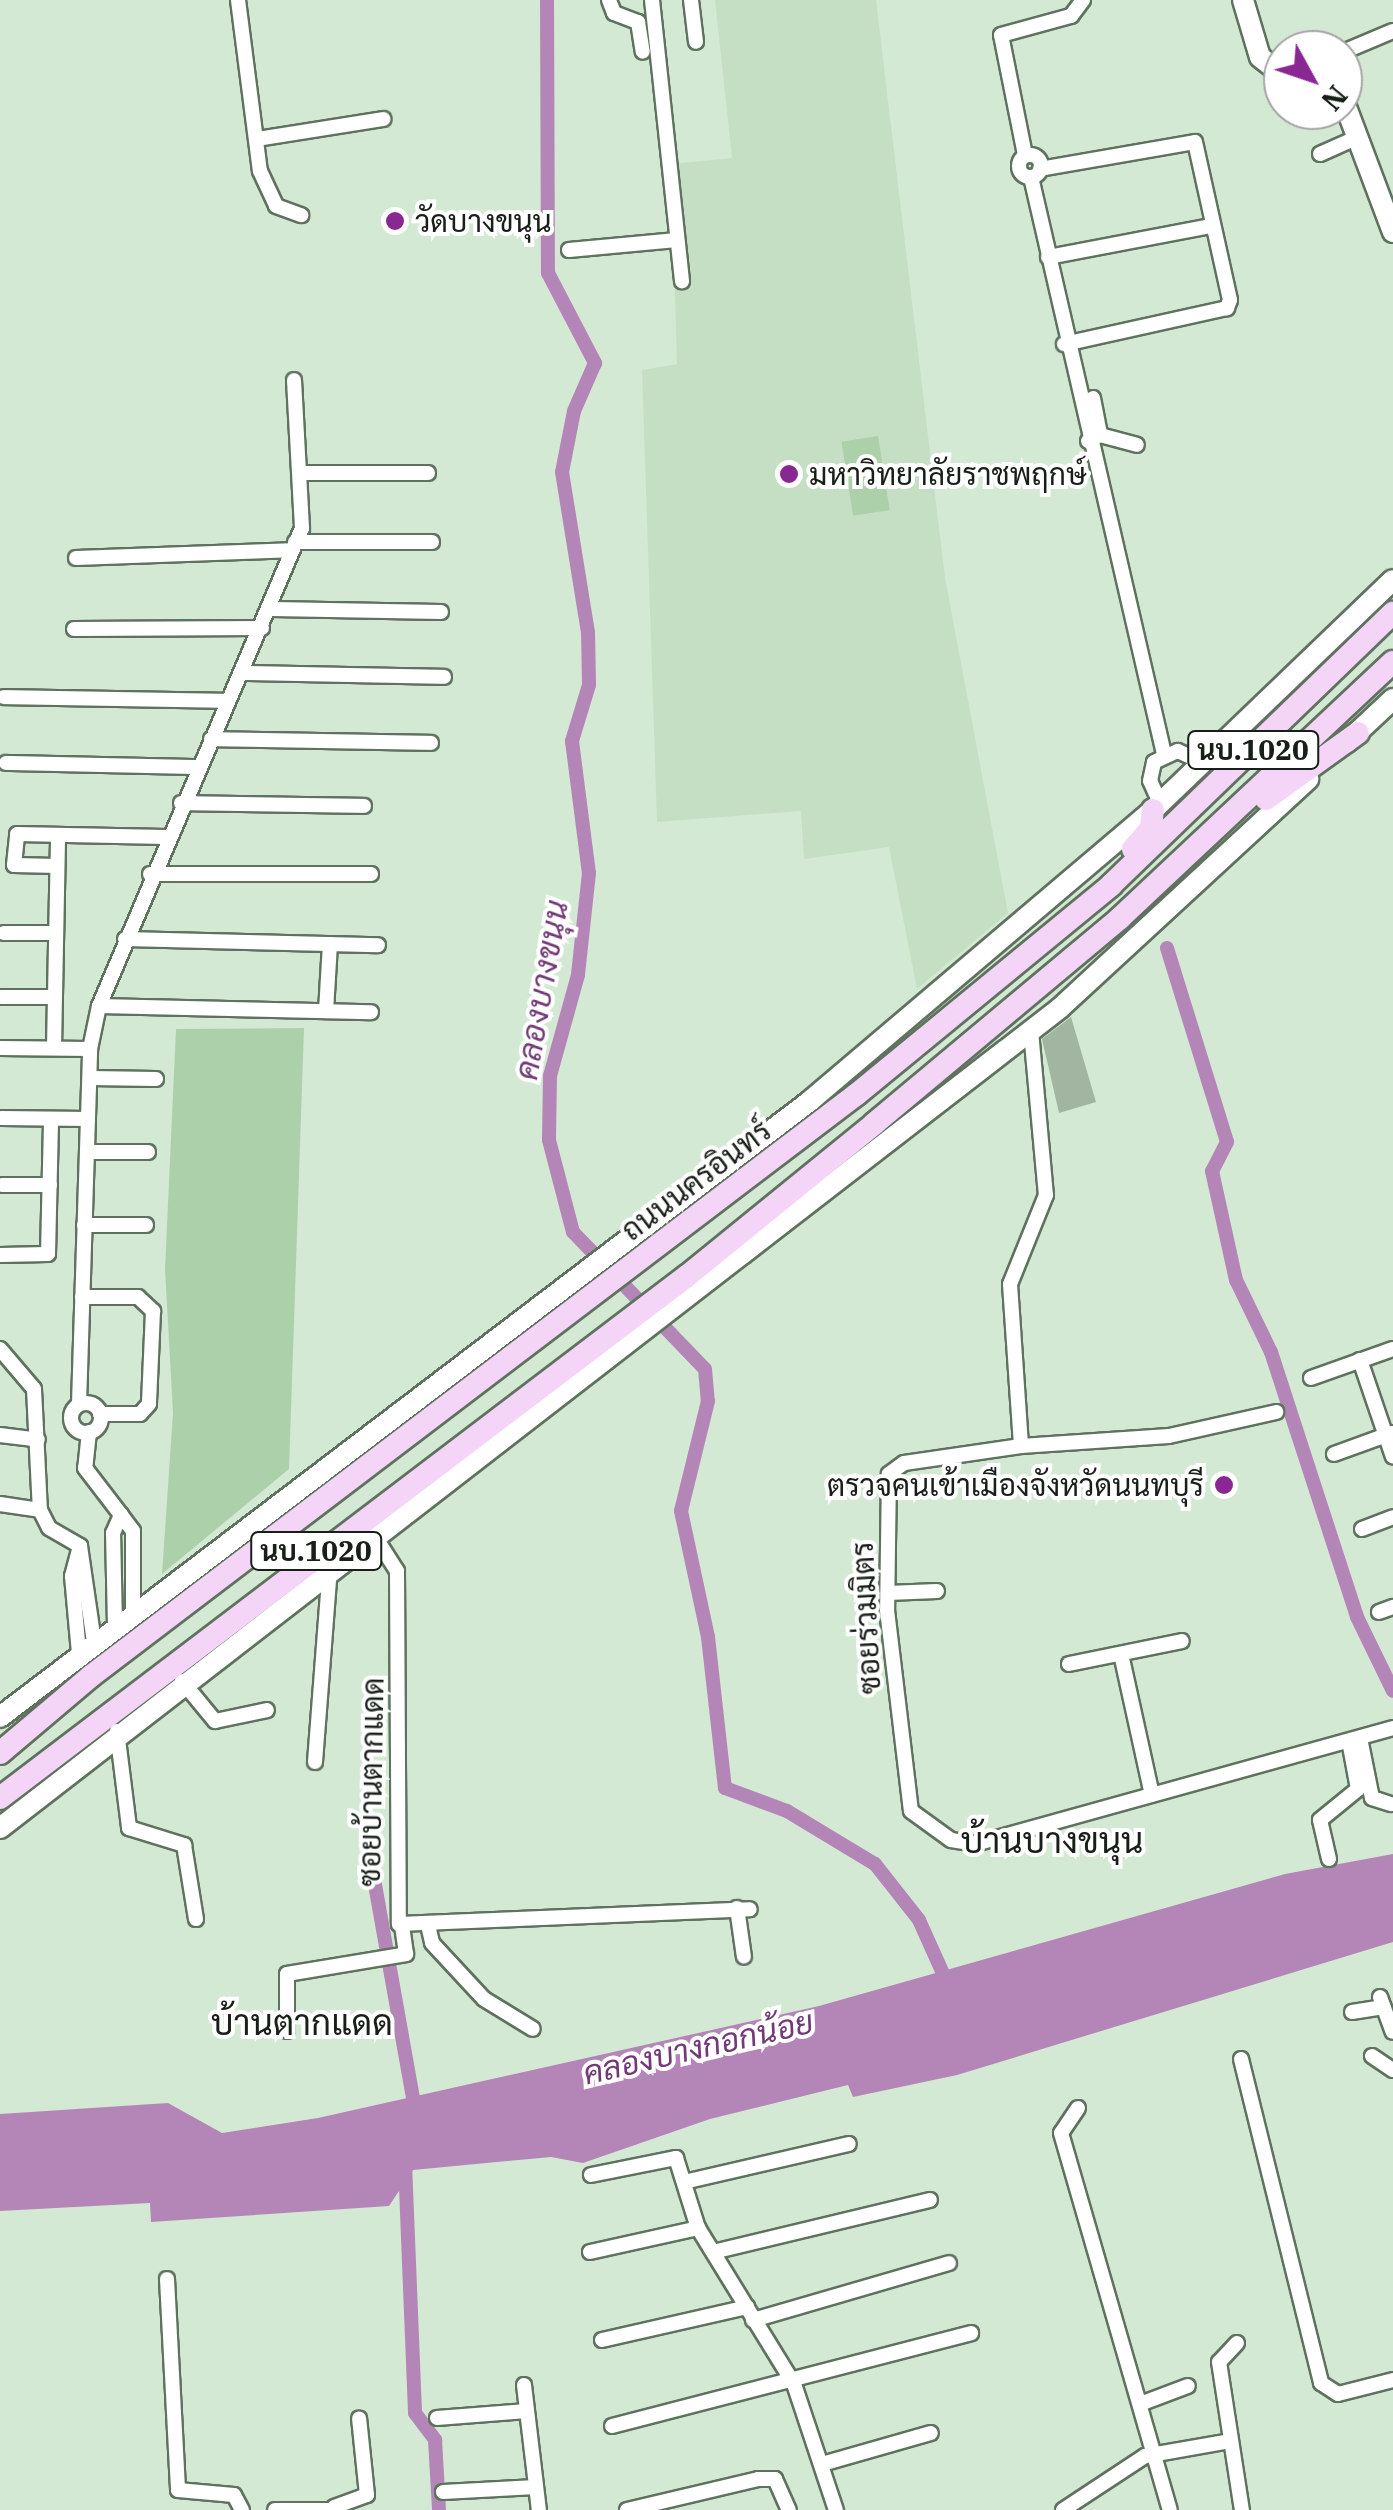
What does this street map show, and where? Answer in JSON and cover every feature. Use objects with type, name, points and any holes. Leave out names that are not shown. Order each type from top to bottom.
[{"type":"main road","points":[[1243,0],[1263,59]]},
{"type":"main road","points":[[1356,130],[1393,232]]},
{"type":"main road","name":"ถนนนครอินทร์","points":[[622,1261],[1156,807],[1393,580]]},
{"type":"main road","name":"ถนนนครอินทร์","points":[[0,1753],[601,1277],[1111,886],[1393,613]]},
{"type":"main road","name":"นบ.1020","points":[[670,1302],[1205,839],[1393,662]]},
{"type":"main road","name":"นบ.1020","points":[[0,1798],[1031,1031],[1393,698]]},
{"type":"main road","points":[[1205,839],[1358,733]]},
{"type":"main road","points":[[1111,886],[1151,828],[1156,807]]},
{"type":"main road","name":"ถนนนครอินทร์","points":[[0,1717],[133,1612],[601,1277]]},
{"type":"main road","name":"นบ.1020","points":[[0,1828],[117,1730],[374,1535],[647,1319]]},
{"type":"street","points":[[238,0],[269,198],[301,215]]},
{"type":"street","points":[[609,0],[617,16],[638,22],[643,52]]},
{"type":"street","points":[[652,0],[682,281]]},
{"type":"street","points":[[691,0],[696,42]]},
{"type":"street","points":[[1064,344],[1226,308],[1195,142],[1036,173],[1018,168],[1026,156],[998,40],[1006,32],[1071,16],[1083,0]]},
{"type":"street","points":[[1363,44],[1393,31]]},
{"type":"street","points":[[258,139],[383,120]]},
{"type":"street","points":[[1320,154],[1358,136]]},
{"type":"street","points":[[1036,173],[1064,344],[1094,438],[1164,754]]},
{"type":"street","points":[[1048,257],[1211,226]]},
{"type":"street","points":[[569,250],[678,240]]},
{"type":"street","points":[[89,1432],[71,1420],[79,1404],[90,1049],[99,1006],[150,874],[272,609],[292,546],[302,528],[294,380]]},
{"type":"street","points":[[1092,398],[1094,438]]},
{"type":"street","points":[[1094,438],[1137,445]]},
{"type":"street","points":[[302,473],[428,474]]},
{"type":"street","points":[[76,558],[432,542]]},
{"type":"street","points":[[272,609],[441,612]]},
{"type":"street","points":[[74,629],[262,628]]},
{"type":"street","points":[[242,673],[444,676]]},
{"type":"street","points":[[4,698],[228,702]]},
{"type":"street","points":[[211,739],[431,743]]},
{"type":"street","points":[[1156,807],[1151,769],[1164,754],[1185,752],[1204,763]]},
{"type":"street","points":[[6,763],[198,767]]},
{"type":"street","points":[[181,803],[364,806]]},
{"type":"street","points":[[57,866],[14,865],[17,834],[166,837]]},
{"type":"street","points":[[54,1048],[58,835]]},
{"type":"street","points":[[150,874],[371,874]]},
{"type":"street","points":[[4,933],[56,933]]},
{"type":"street","points":[[125,939],[378,944]]},
{"type":"street","points":[[326,1011],[330,944]]},
{"type":"street","points":[[1,997],[54,996]]},
{"type":"street","points":[[99,1006],[372,1012]]},
{"type":"street","points":[[1031,1031],[1046,1195],[1010,1284],[1021,1446],[1169,1436],[1276,1412]]},
{"type":"street","points":[[0,1048],[90,1049]]},
{"type":"street","points":[[90,1078],[156,1079]]},
{"type":"street","points":[[1,1118],[88,1119]]},
{"type":"street","points":[[0,1255],[48,1254],[50,1119]]},
{"type":"street","points":[[87,1152],[148,1152]]},
{"type":"street","points":[[2,1185],[50,1185]]},
{"type":"street","points":[[84,1225],[146,1225]]},
{"type":"street","points":[[79,1404],[100,1414],[140,1414],[149,1404],[153,1311],[138,1296],[82,1297]]},
{"type":"street","points":[[0,1349],[34,1389],[40,1510],[49,1528],[80,1546],[72,1576],[86,1648]]},
{"type":"street","points":[[1311,1378],[1393,1350]]},
{"type":"street","points":[[1360,1360],[1389,1434],[1393,1458]]},
{"type":"street","points":[[0,1369],[19,1372]]},
{"type":"street","points":[[100,1414],[89,1432],[85,1468],[133,1531],[133,1612]]},
{"type":"street","points":[[1334,1454],[1389,1434]]},
{"type":"street","points":[[0,1435],[38,1440]]},
{"type":"street","name":"ซอยร่วมมิตร","points":[[1021,1446],[893,1469],[888,1592],[913,1814],[950,1840],[975,1844],[1393,1728]]},
{"type":"street","points":[[0,1504],[40,1510]]},
{"type":"street","points":[[115,1626],[113,1532],[121,1515]]},
{"type":"street","points":[[1362,1528],[1393,1518]]},
{"type":"street","name":"ซอยบ้านตากแดด","points":[[374,1535],[397,1570],[402,1926],[744,1909],[744,1957]]},
{"type":"street","points":[[315,1762],[330,1568]]},
{"type":"street","points":[[888,1592],[938,1591]]},
{"type":"street","points":[[1069,1664],[1182,1642]]},
{"type":"street","points":[[1121,1654],[1152,1794]]},
{"type":"street","points":[[182,1680],[214,1721],[267,1710]]},
{"type":"street","points":[[117,1730],[129,1828],[188,1849],[196,1919]]},
{"type":"street","points":[[1354,1740],[1372,1798],[1391,1804]]},
{"type":"street","points":[[1329,1859],[1320,1820],[1358,1789],[1354,1740]]},
{"type":"street","points":[[428,1925],[432,1944],[484,1999],[533,2029]]},
{"type":"street","points":[[287,2031],[287,1974],[406,1954],[402,1926]]},
{"type":"street","points":[[1352,2012],[1382,2002],[1393,2032]]},
{"type":"street","points":[[1372,2056],[1393,2070]]},
{"type":"street","points":[[1241,2059],[1321,2383],[1338,2394],[1393,2380]]},
{"type":"street","points":[[1078,2108],[1060,2133],[1099,2286],[1157,2452],[1170,2510]]},
{"type":"street","points":[[684,2182],[848,2144]]},
{"type":"street","points":[[590,2174],[671,2156],[684,2182],[698,2228],[794,2384],[836,2510]]},
{"type":"street","points":[[713,2252],[930,2200]]},
{"type":"street","points":[[590,2252],[698,2228]]},
{"type":"street","points":[[602,2340],[750,2314],[949,2263]]},
{"type":"street","points":[[167,2279],[178,2490],[234,2495],[242,2510]]},
{"type":"street","points":[[612,2426],[794,2384],[971,2333]]},
{"type":"street","points":[[1237,2343],[1218,2362],[1242,2510]]},
{"type":"street","points":[[524,2384],[538,2510]]},
{"type":"street","points":[[1140,2404],[1188,2386]]},
{"type":"street","points":[[437,2418],[527,2411]]},
{"type":"street","points":[[274,2510],[334,2508],[367,2495],[359,2418]]},
{"type":"street","points":[[822,2464],[932,2433]]},
{"type":"street","points":[[1063,2510],[1157,2452],[1230,2441]]},
{"type":"street","points":[[628,2510],[775,2478],[789,2510]]},
{"type":"street","points":[[444,2492],[536,2487]]},
{"type":"shaded area","name":"มหาวิทยาลัยราชพฤกษ์","points":[[715,0],[876,0],[945,578],[1008,913],[917,989],[889,847],[804,859],[801,811],[657,822],[642,370],[677,364],[671,164],[732,158]]},
{"type":"shaded area","points":[[878,436],[890,510],[853,516],[841,442]]},
{"type":"shaded area","points":[[304,1028],[289,1469],[162,1574],[173,1413],[165,1269],[176,1029]]},
{"type":"water","name":"คลองบางกอกน้อย","points":[[1393,1854],[1393,1942],[957,2075],[853,2097],[848,2085],[710,2119],[583,2163],[551,2157],[413,2170],[389,2206],[151,2222],[150,2203],[0,2211],[0,2114],[168,2103],[222,2133],[318,2118],[819,2006],[1285,1874]]},
{"type":"building","points":[[1071,1017],[1096,1102],[1059,1113],[1042,1039]]},
{"type":"waterway","name":"คลองบางขนุน","points":[[547,0],[548,273],[595,363],[574,411],[562,472],[588,632],[589,685],[572,741],[589,873],[578,975],[550,1076],[549,1140],[573,1232],[705,1369],[708,1401],[681,1511],[708,1637],[725,1788],[787,1811],[875,1864],[919,1920],[950,1989]]},
{"type":"waterway","points":[[1167,948],[1227,1142],[1212,1171],[1236,1280],[1271,1352],[1357,1617],[1393,1691]]},
{"type":"waterway","points":[[369,1851],[416,2116]]},
{"type":"waterway","points":[[405,2163],[415,2413],[435,2440],[439,2510]]},
{"type":"place","name":"วัดบางขนุน","points":[[395,221]]},
{"type":"place","name":"มหาวิทยาลัยราชพฤกษ์","points":[[789,474]]},
{"type":"place","name":"ตรวจคนเข้าเมืองจังหวัดนนทบุรี","points":[[1224,1485]]},
{"type":"district","name":"บ้านบางขนุน","points":[[1052,1840]]},
{"type":"district","name":"บ้านตากแดด","points":[[302,2022]]}]
